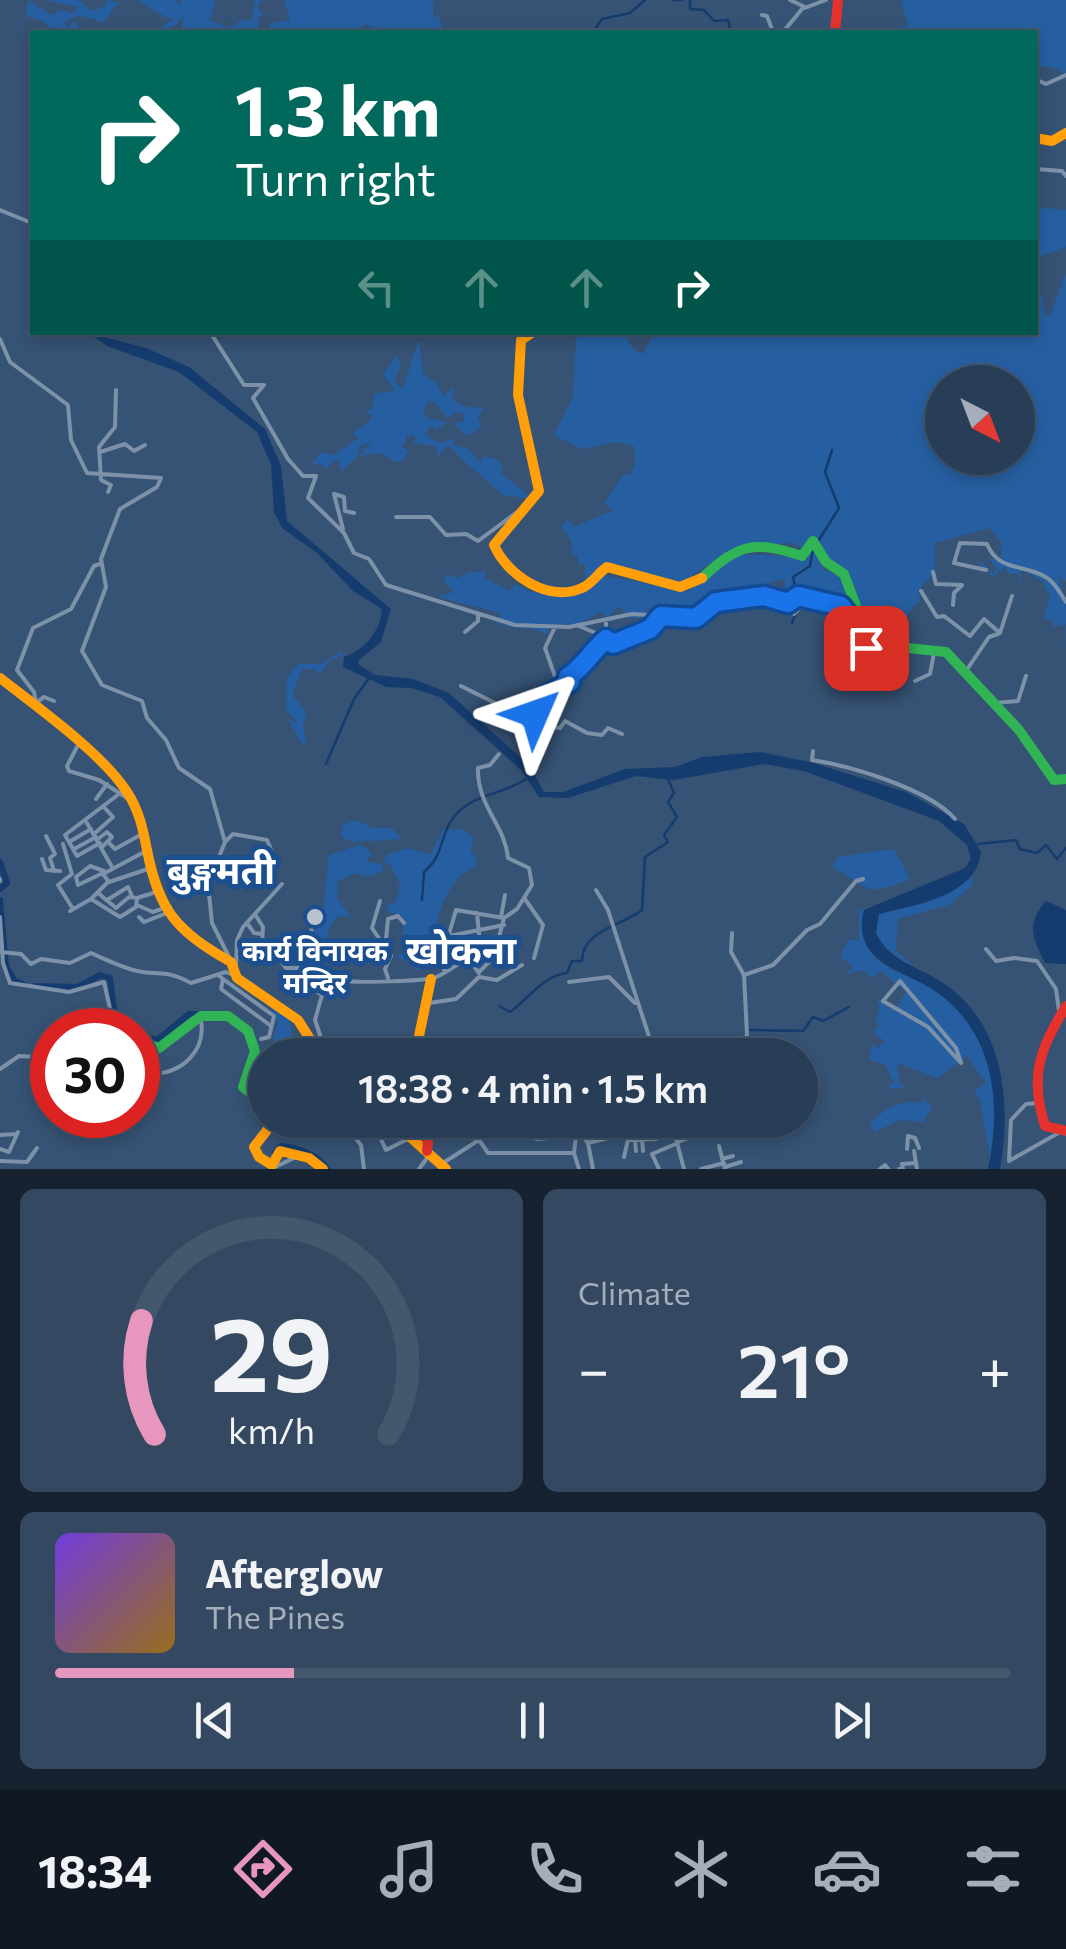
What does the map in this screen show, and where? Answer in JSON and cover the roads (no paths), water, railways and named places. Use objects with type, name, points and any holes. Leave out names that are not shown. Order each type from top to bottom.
[{"type":"main road","points":[[835,30],[838,0]]},
{"type":"main road","points":[[1038,139],[1052,141],[1066,134]]},
{"type":"main road","points":[[529,335],[521,340],[517,363],[524,434],[539,486],[537,498],[498,538],[494,550],[521,578],[561,590],[582,588],[607,567],[624,576],[689,586],[732,550],[776,547],[802,556],[816,544],[826,562],[844,574],[869,642],[946,652],[994,704],[1054,780],[1066,779]]},
{"type":"main road","points":[[2,682],[35,705],[120,783],[131,800],[152,868],[154,890],[165,910],[192,940],[298,1020],[309,1038]]},
{"type":"main road","points":[[414,1038],[428,1004],[431,979]]},
{"type":"main road","points":[[1063,1011],[1038,1051],[1038,1103],[1047,1129],[1065,1130]]},
{"type":"main road","points":[[160,1047],[201,1016],[224,1014],[250,1038]]},
{"type":"main road","points":[[259,1138],[256,1155],[272,1165],[281,1150],[323,1169]]},
{"type":"main road","points":[[411,1138],[443,1167]]},
{"type":"main road","points":[[420,1146],[423,1138]]},
{"type":"street","points":[[790,0],[805,7]]},
{"type":"street","points":[[785,30],[805,7],[826,0]]},
{"type":"street","points":[[762,15],[767,16],[772,30]]},
{"type":"street","points":[[1038,80],[1046,84],[1066,76]]},
{"type":"street","points":[[1038,169],[1062,171],[1066,176]]},
{"type":"street","points":[[0,210],[30,222]]},
{"type":"street","points":[[212,335],[244,385],[264,385],[253,398],[296,470],[303,476],[315,474],[307,493],[311,502],[347,537]]},
{"type":"street","points":[[0,339],[10,362],[68,405],[77,460],[86,473],[161,478],[148,493],[122,506],[100,565],[106,587],[82,651],[102,685],[142,701],[147,718],[166,740],[178,768],[211,791],[225,842]]},
{"type":"street","points":[[108,492],[111,485],[100,476],[99,452],[100,444],[115,427],[116,390]]},
{"type":"street","points":[[99,452],[125,444],[134,450],[145,445]]},
{"type":"street","points":[[354,513],[345,511],[344,497],[334,494],[336,512],[354,553],[369,559],[383,584],[515,625],[580,626],[632,614],[696,618],[716,602],[764,596],[788,603],[798,596]]},
{"type":"street","points":[[396,517],[430,517],[446,535],[466,534],[478,542],[537,498]]},
{"type":"street","points":[[986,570],[965,568],[952,559],[960,543],[987,544],[991,554],[1010,568],[1045,576],[1066,602]]},
{"type":"street","points":[[35,705],[34,692],[16,670],[25,642],[33,628],[71,609],[94,566],[100,565]]},
{"type":"street","points":[[953,605],[965,568]]},
{"type":"street","points":[[933,572],[936,584],[959,582]]},
{"type":"street","points":[[922,590],[937,617],[944,616],[970,636],[986,620],[998,634]]},
{"type":"street","points":[[798,596],[841,606],[860,631],[866,648],[892,643]]},
{"type":"street","points":[[798,596],[801,606]]},
{"type":"street","points":[[964,673],[990,637],[998,634],[1012,596]]},
{"type":"street","points":[[794,614],[807,600]]},
{"type":"street","points":[[465,632],[478,621],[477,613]]},
{"type":"street","points":[[580,626],[613,644],[650,629],[661,616]]},
{"type":"street","points":[[517,728],[527,730],[542,700],[583,668],[588,654],[605,638],[606,620]]},
{"type":"street","points":[[555,627],[545,648],[558,686]]},
{"type":"street","points":[[915,681],[930,674],[929,649]]},
{"type":"street","points":[[583,668],[588,673]]},
{"type":"street","points":[[994,704],[1018,702],[1026,676]]},
{"type":"street","points":[[460,686],[532,723],[560,728],[565,721],[586,733],[602,735],[608,728],[622,734]]},
{"type":"street","points":[[35,705],[44,697],[54,701]]},
{"type":"street","points":[[78,745],[68,770],[107,784],[131,800]]},
{"type":"street","points":[[813,751],[812,760],[895,784],[946,809],[955,819]]},
{"type":"street","points":[[444,970],[456,910],[503,917],[525,899],[532,885],[529,868],[508,858],[505,840],[481,798],[478,768],[490,765],[499,754]]},
{"type":"street","points":[[97,838],[100,828],[113,817],[98,797],[107,784]]},
{"type":"street","points":[[51,890],[72,874],[65,834],[119,794]]},
{"type":"street","points":[[97,812],[106,823]]},
{"type":"street","points":[[88,819],[100,828]]},
{"type":"street","points":[[88,819],[112,867]]},
{"type":"street","points":[[66,845],[78,856],[107,832],[112,838],[108,842]]},
{"type":"street","points":[[108,857],[142,834]]},
{"type":"street","points":[[235,971],[212,924],[208,884],[225,842],[233,834],[267,840],[272,852]]},
{"type":"street","points":[[46,836],[55,854],[50,858],[62,881]]},
{"type":"street","points":[[66,845],[97,838],[115,849]]},
{"type":"street","points":[[64,896],[146,851]]},
{"type":"street","points":[[42,859],[46,870],[58,870]]},
{"type":"street","points":[[78,885],[76,877],[93,864],[104,872],[108,882]]},
{"type":"street","points":[[62,881],[58,886],[72,910],[108,882],[152,868]]},
{"type":"street","points":[[123,876],[124,888]]},
{"type":"street","points":[[744,975],[773,964],[806,930],[820,924],[856,881],[864,880]]},
{"type":"street","points":[[235,971],[237,940],[282,884]]},
{"type":"street","points":[[107,900],[130,888],[137,905]]},
{"type":"street","points":[[98,893],[116,908],[135,897],[149,897],[154,890]]},
{"type":"street","points":[[596,890],[608,910],[648,1038]]},
{"type":"street","points":[[116,894],[122,905]]},
{"type":"street","points":[[428,1004],[456,1000],[498,953],[505,895]]},
{"type":"street","points":[[91,899],[120,917],[137,905]]},
{"type":"street","points":[[525,899],[543,925],[534,958]]},
{"type":"street","points":[[380,901],[372,928],[391,956],[386,969],[388,978]]},
{"type":"street","points":[[137,905],[154,912],[165,910]]},
{"type":"street","points":[[139,917],[144,922],[165,910]]},
{"type":"street","points":[[255,914],[262,946],[273,951],[286,968],[297,969]]},
{"type":"street","points":[[321,1038],[315,1020],[322,995],[349,980],[365,985],[388,978],[431,979],[467,958],[482,954],[477,914]]},
{"type":"street","points":[[386,939],[388,919],[398,916],[404,922]]},
{"type":"street","points":[[0,918],[6,976],[15,987],[69,992],[104,982],[110,1008]]},
{"type":"street","points":[[247,923],[254,933],[262,934]]},
{"type":"street","points":[[449,936],[504,925]]},
{"type":"street","points":[[297,969],[312,928]]},
{"type":"street","points":[[732,933],[731,952],[744,975],[748,1036],[745,1038]]},
{"type":"street","points":[[481,941],[498,938]]},
{"type":"street","points":[[986,949],[996,961],[1014,958],[1037,962],[1056,989],[1063,1011]]},
{"type":"street","points":[[2,952],[11,952],[31,964],[41,959],[70,963],[92,953],[116,966],[150,974],[164,970],[190,982],[235,971]]},
{"type":"street","points":[[467,958],[479,974],[497,980],[522,965]]},
{"type":"street","points":[[297,969],[306,984],[322,995]]},
{"type":"street","points":[[220,977],[274,1016],[266,1038]]},
{"type":"street","points":[[568,982],[609,978],[635,1003]]},
{"type":"street","points":[[900,980],[956,1048],[960,1063],[928,1028],[883,1001],[900,980]]},
{"type":"street","points":[[160,1072],[187,1062],[200,1044],[201,1016]]},
{"type":"street","points":[[0,1070],[19,1056],[30,1057]]},
{"type":"street","points":[[1038,1103],[1026,1104],[1024,1111],[1011,1120],[1008,1161],[1065,1130]]},
{"type":"street","points":[[0,1134],[18,1133],[9,1152],[0,1149]]},
{"type":"street","points":[[356,1138],[362,1145],[364,1169]]},
{"type":"street","points":[[378,1138],[386,1150],[420,1146],[419,1169]]},
{"type":"street","points":[[443,1167],[478,1138],[488,1152],[574,1153]]},
{"type":"street","points":[[578,1138],[574,1153],[579,1169]]},
{"type":"street","points":[[586,1138],[593,1169]]},
{"type":"street","points":[[588,1143],[608,1138]]},
{"type":"street","points":[[624,1158],[627,1140],[648,1138]]},
{"type":"street","points":[[675,1138],[684,1169]]},
{"type":"street","points":[[659,1169],[652,1154],[690,1138]]},
{"type":"street","points":[[639,1140],[639,1151]]},
{"type":"street","points":[[719,1146],[724,1165]]},
{"type":"street","points":[[0,1161],[27,1162],[37,1148]]},
{"type":"street","points":[[901,1169],[902,1164],[916,1166],[913,1149]]},
{"type":"street","points":[[548,1153],[552,1160]]},
{"type":"street","points":[[271,1169],[299,1155]]},
{"type":"street","points":[[724,1165],[733,1156]]},
{"type":"street","points":[[703,1168],[741,1162]]},
{"type":"street","points":[[880,1169],[884,1164],[888,1169]]},
{"type":"waterway","points":[[594,30],[602,19],[630,13],[645,0]]},
{"type":"waterway","points":[[673,0],[682,0]]},
{"type":"waterway","points":[[690,0],[690,9],[704,10],[714,21],[728,20],[730,30]]},
{"type":"waterway","points":[[817,543],[839,508],[825,472],[832,450]]},
{"type":"waterway","points":[[792,623],[799,606],[793,577],[810,566],[813,549]]},
{"type":"waterway","points":[[326,764],[354,699],[369,678]]},
{"type":"waterway","points":[[422,900],[424,872],[435,859],[453,818],[478,799],[526,779]]},
{"type":"waterway","points":[[499,1006],[510,1012],[543,983],[567,973],[572,961],[582,961],[596,935],[642,910],[645,857],[668,842],[664,835],[677,817],[668,802],[674,793],[668,779]]},
{"type":"waterway","points":[[978,844],[1016,840],[1020,849],[1037,853],[1046,845],[1057,859],[1066,848]]},
{"type":"waterway","points":[[0,862],[7,883],[0,889]]},
{"type":"waterway","points":[[0,900],[6,966],[15,981],[23,984]]},
{"type":"waterway","points":[[35,986],[78,987],[100,975],[110,978],[114,1008]]},
{"type":"waterway","points":[[748,1030],[803,1031],[813,1017],[823,1021],[849,1007]]},
{"type":"waterway","points":[[160,1038],[189,1014],[229,1015]]},
{"type":"waterway","points":[[275,1153],[281,1146],[300,1150],[327,1169]]},
{"type":"place","name":"कार्य विनायक मन्दिर","points":[[315,917]]},
{"type":"district","name":"बुङ्गमती","points":[[221,868]]},
{"type":"district","name":"खोकना","points":[[461,948]]}]
